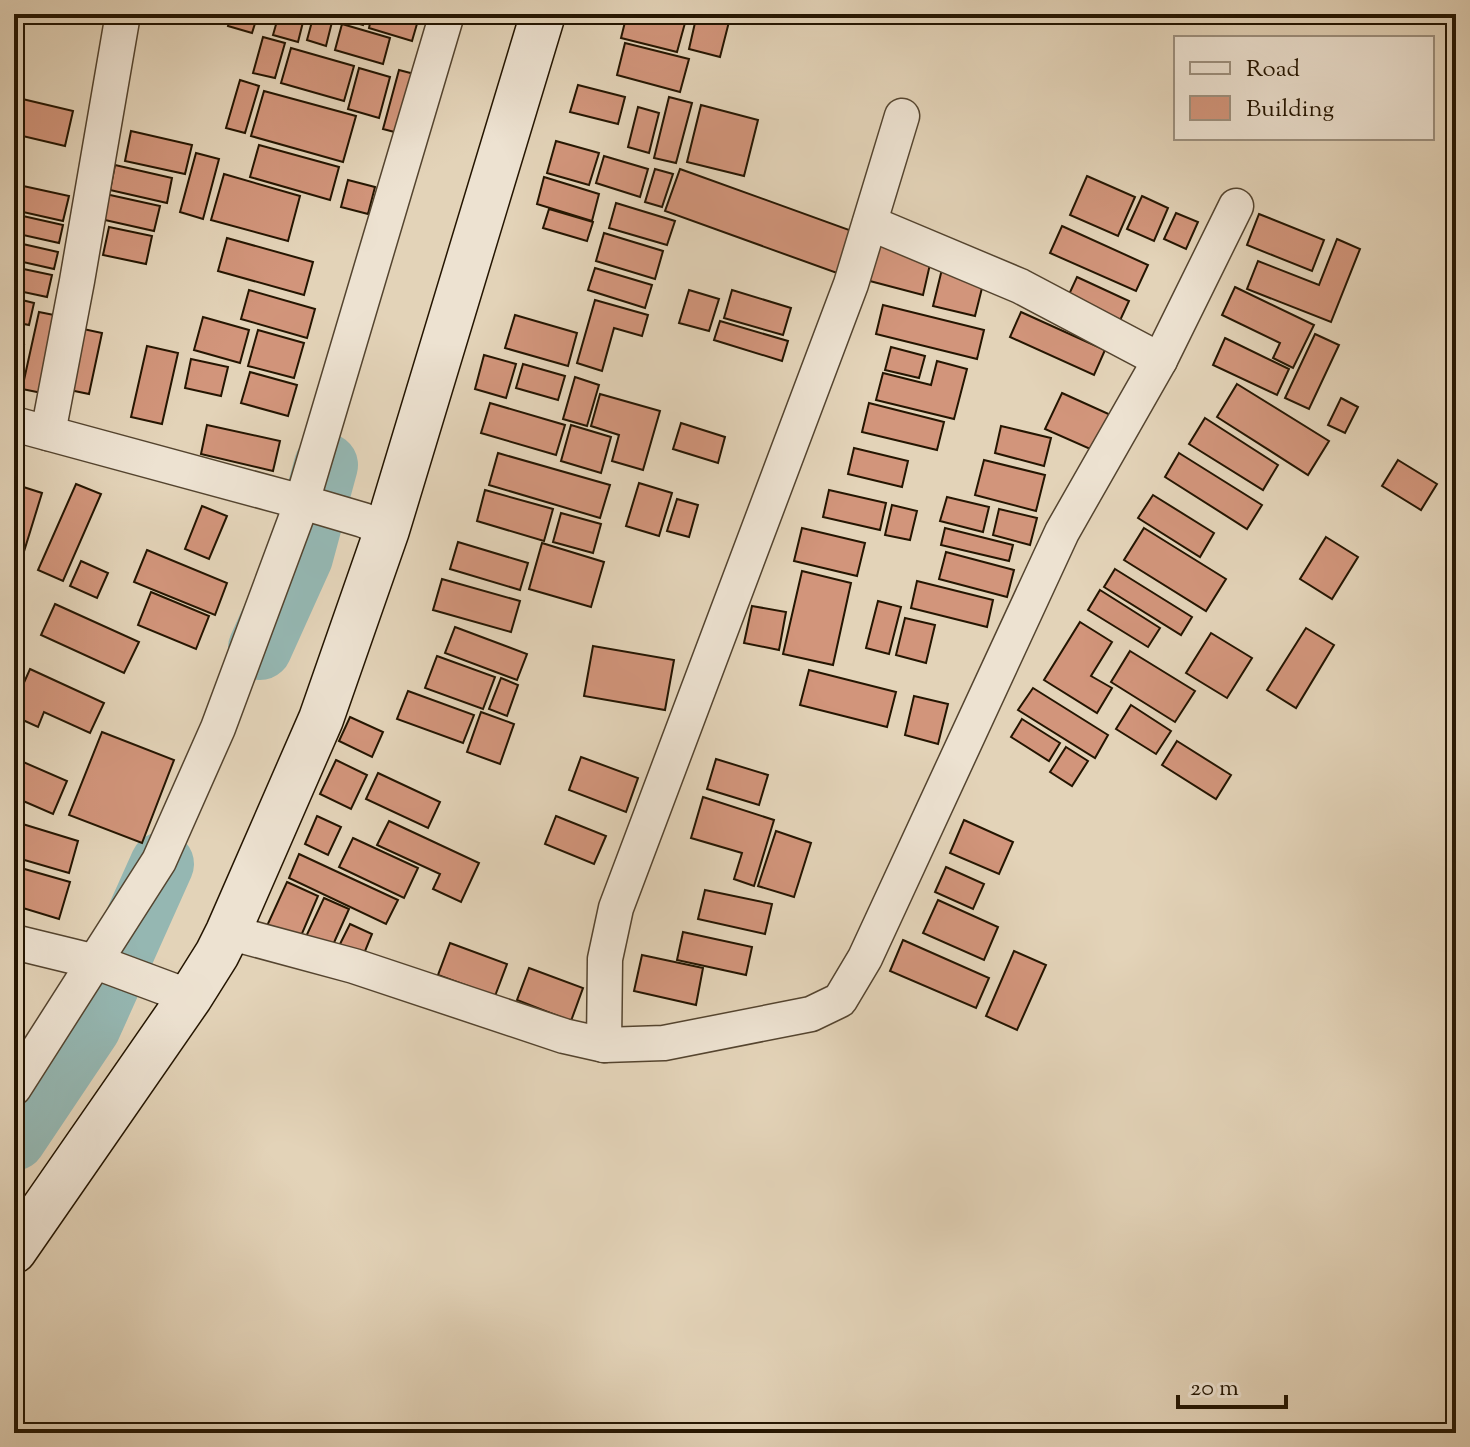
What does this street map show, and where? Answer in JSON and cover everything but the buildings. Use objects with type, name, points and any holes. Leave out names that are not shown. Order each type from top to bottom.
[{"type":"street","points":[[48,433],[123,14]]},
{"type":"street","points":[[14,1088],[105,965],[159,861],[218,728],[307,503],[447,14]]},
{"type":"street","points":[[14,1251],[178,992],[217,954],[321,719],[375,525],[543,14]]},
{"type":"street","points":[[604,1045],[605,959],[616,908],[851,284],[902,116]]},
{"type":"street","points":[[228,932],[354,966],[564,1036],[604,1045],[664,1043],[811,1014],[840,1000],[865,958],[1062,532],[1160,360],[1236,206]]},
{"type":"street","points":[[870,223],[1020,286],[1160,360]]},
{"type":"street","points":[[14,424],[307,503],[375,525]]},
{"type":"street","points":[[14,942],[105,965],[178,992]]},
{"type":"waterway","points":[[260,648],[301,557],[326,465]]},
{"type":"waterway","points":[[14,1139],[89,1027],[162,864]]}]
